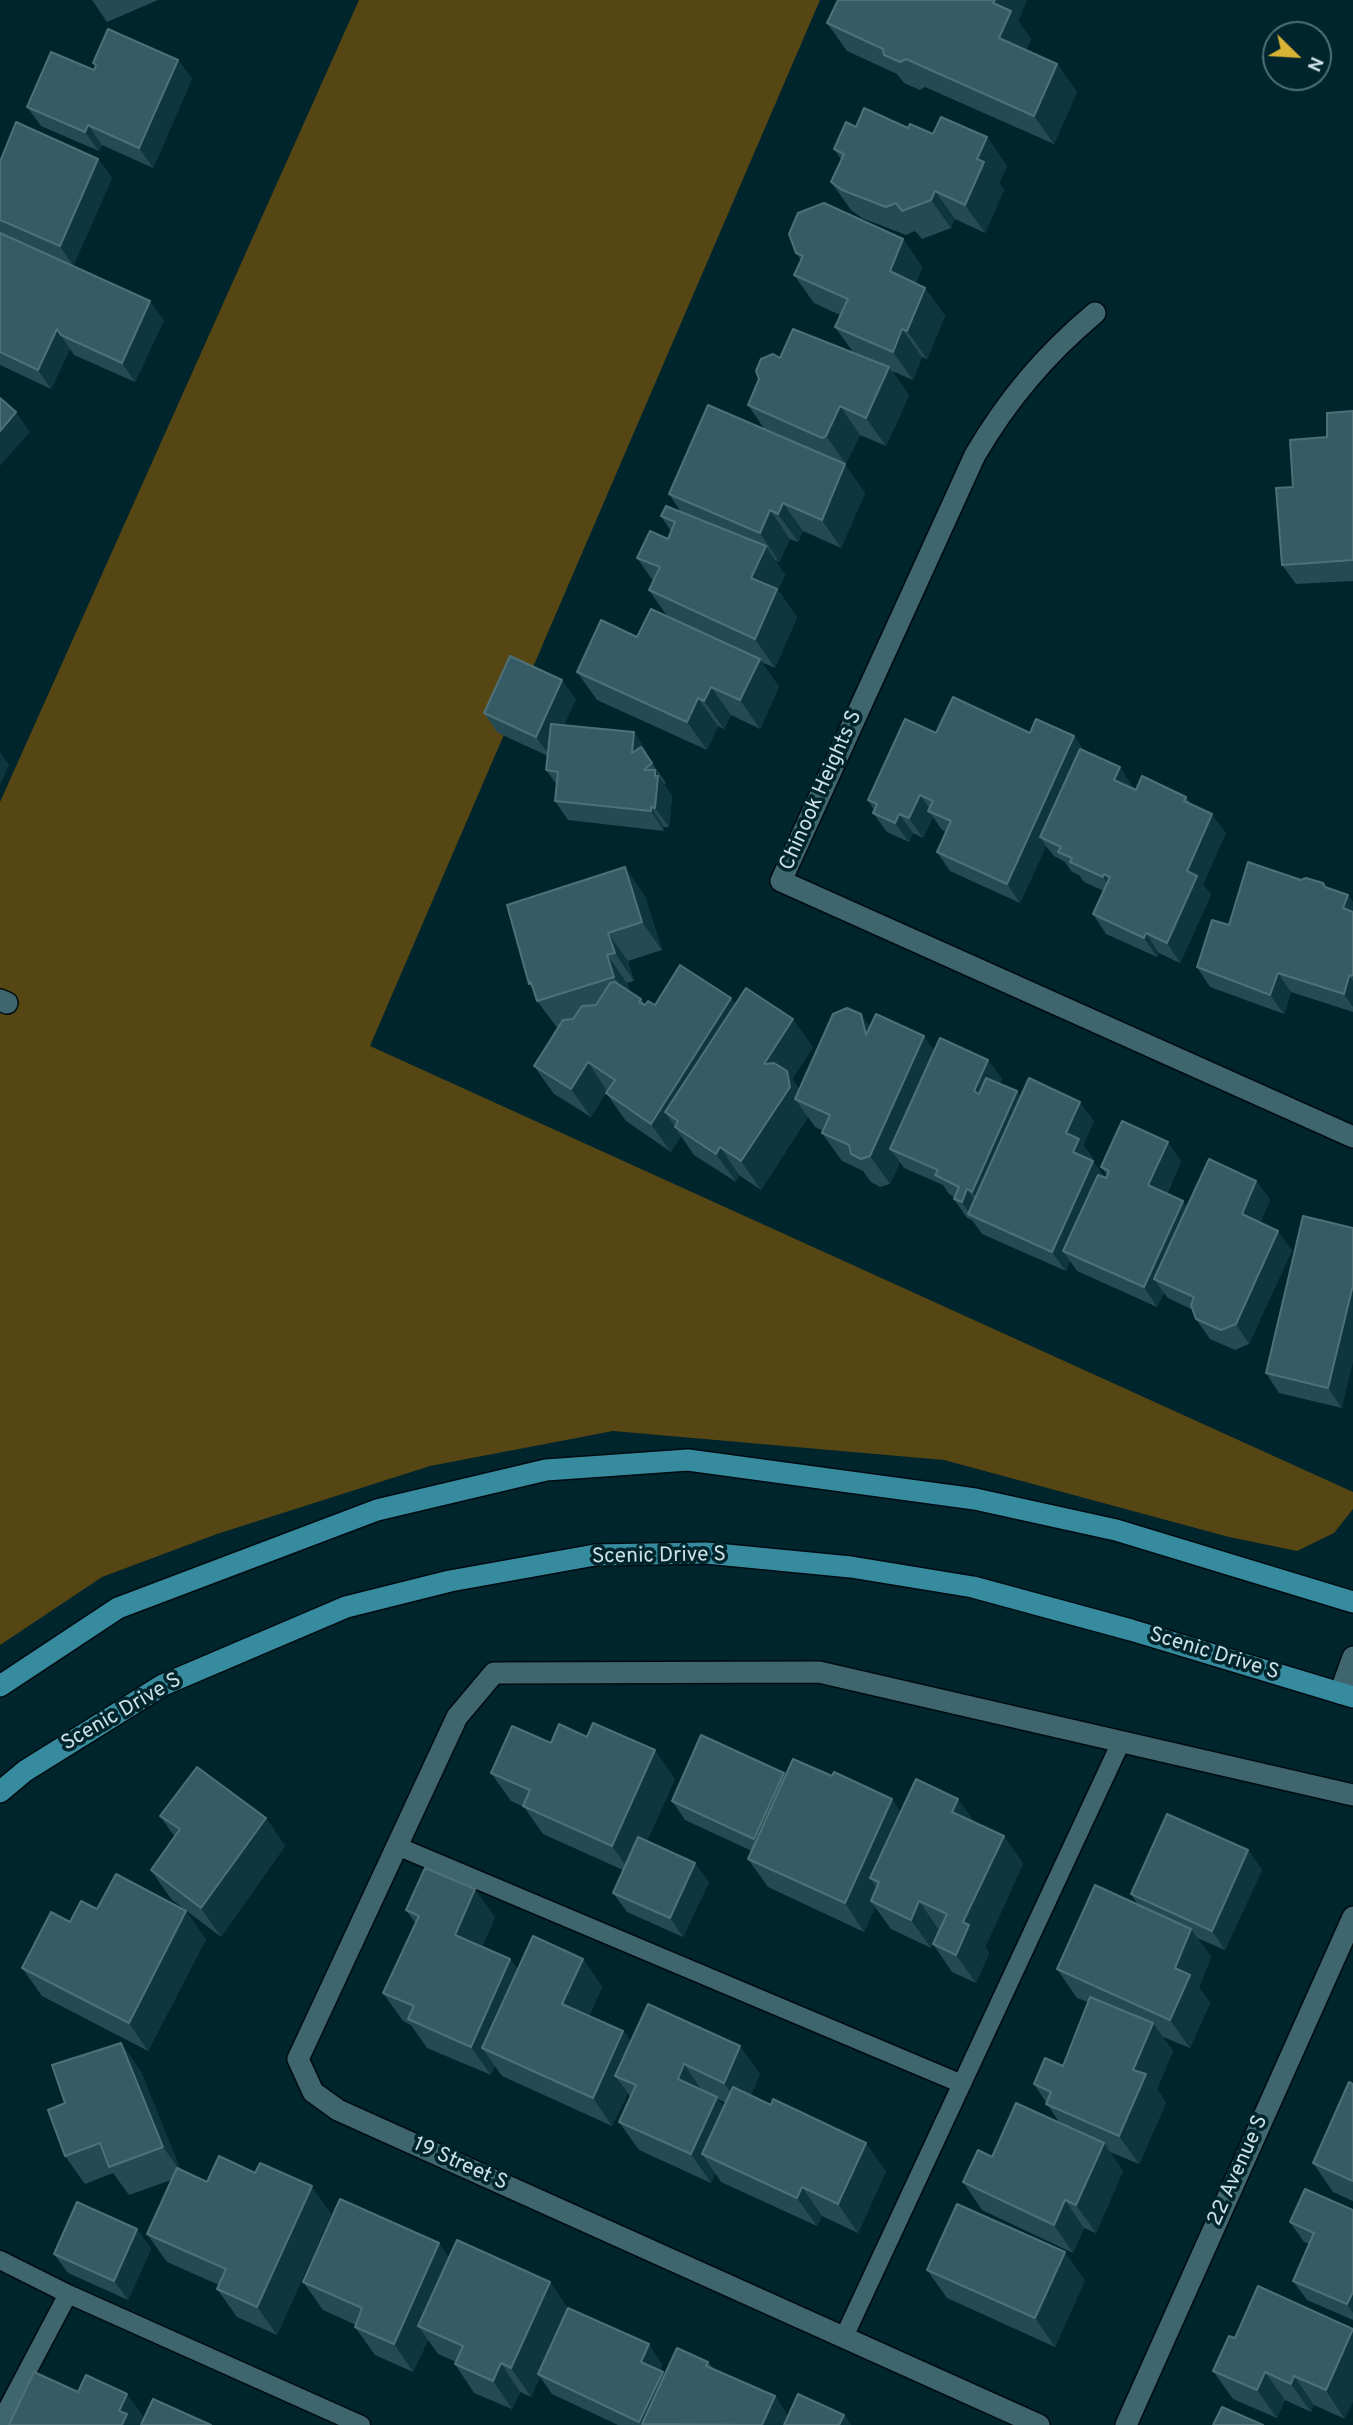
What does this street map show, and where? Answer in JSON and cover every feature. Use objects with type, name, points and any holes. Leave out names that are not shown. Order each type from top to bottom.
[{"type":"main road","points":[[0,1686],[118,1608],[377,1510],[546,1471],[688,1460],[975,1499],[1116,1530],[1353,1602]]},
{"type":"main road","name":"Scenic Drive S","points":[[0,1792],[24,1771],[163,1685],[346,1607],[450,1581],[595,1555],[706,1553],[851,1567],[973,1587],[1131,1630],[1346,1695]]},
{"type":"street","name":"Chinook Heights S","points":[[1095,313],[1059,343],[1028,376],[1000,412],[975,455],[781,881],[1353,1137]]},
{"type":"street","points":[[1346,1695],[1353,1657]]},
{"type":"street","name":"19 Street S","points":[[1040,2425],[338,2110],[313,2092],[298,2059],[457,1717],[494,1673],[819,1672],[1121,1742]]},
{"type":"street","points":[[1121,1742],[1353,1795]]},
{"type":"street","name":"22 Avenue S","points":[[1126,2425],[1353,1917]]},
{"type":"lane","points":[[844,2337],[1121,1742]]},
{"type":"lane","points":[[397,1846],[962,2084]]},
{"type":"lane","points":[[0,2260],[68,2294],[361,2425]]},
{"type":"lane","points":[[0,2423],[68,2294]]},
{"type":"shaded area","points":[[359,0],[820,0],[370,1046],[1353,1492],[1353,1509],[1334,1533],[1297,1551],[1229,1537],[944,1460],[613,1431],[430,1466],[217,1534],[102,1577],[0,1645],[0,802]]},
{"type":"building","points":[[838,0],[995,0],[993,3],[1011,11],[999,38],[1057,64],[1034,116],[906,59],[900,62],[884,55],[883,49],[827,23]]},
{"type":"building","points":[[108,29],[178,60],[139,148],[88,125],[85,132],[27,107],[51,52],[94,70],[96,65],[93,63]]},
{"type":"building","points":[[864,108],[908,128],[910,124],[933,134],[941,117],[987,137],[977,159],[984,162],[965,205],[935,191],[931,200],[902,211],[896,203],[886,207],[842,190],[831,182],[844,154],[834,149],[846,122],[856,127]]},
{"type":"building","points":[[16,122],[98,159],[60,246],[0,220],[0,162]]},
{"type":"building","points":[[824,203],[903,239],[890,271],[925,288],[907,331],[902,329],[893,352],[835,327],[848,299],[794,275],[803,256],[796,253],[789,234],[798,213]]},
{"type":"building","points":[[0,233],[150,301],[122,363],[61,335],[57,329],[38,370],[0,352]]},
{"type":"building","points":[[793,329],[889,367],[866,418],[840,406],[826,436],[822,438],[748,405],[759,379],[756,371],[761,359],[773,354],[780,358]]},
{"type":"building","points":[[0,398],[16,412],[0,431]]},
{"type":"building","points":[[708,405],[845,464],[822,520],[783,503],[778,514],[770,510],[760,533],[669,494]]},
{"type":"building","points":[[1353,411],[1353,560],[1282,565],[1276,488],[1293,487],[1290,440],[1327,437],[1327,413]]},
{"type":"building","points":[[666,506],[766,546],[751,578],[777,589],[755,639],[649,590],[660,567],[637,558],[650,531],[668,539],[675,522],[661,516]]},
{"type":"building","points":[[651,609],[760,659],[740,700],[711,687],[704,701],[698,698],[687,722],[577,672],[601,620],[637,637]]},
{"type":"building","points":[[510,656],[562,680],[536,737],[484,713]]},
{"type":"building","points":[[953,697],[1030,733],[1036,719],[1074,736],[1007,884],[937,852],[951,821],[928,811],[933,801],[920,795],[909,818],[899,814],[895,823],[873,813],[877,804],[868,800],[905,719],[936,733]]},
{"type":"building","points":[[551,724],[634,732],[632,753],[641,747],[652,763],[644,770],[655,770],[655,776],[658,776],[655,808],[651,807],[651,811],[555,801],[558,772],[546,770]]},
{"type":"building","points":[[1080,749],[1120,767],[1114,780],[1136,790],[1142,776],[1186,797],[1184,801],[1212,814],[1187,871],[1197,876],[1167,943],[1146,933],[1144,938],[1093,914],[1110,877],[1104,874],[1103,877],[1070,862],[1072,858],[1058,852],[1061,847],[1040,837]]},
{"type":"building","points":[[1248,862],[1301,880],[1306,878],[1323,883],[1325,887],[1348,895],[1343,908],[1353,912],[1353,975],[1349,976],[1344,994],[1278,973],[1270,995],[1197,967],[1212,920],[1229,925]]},
{"type":"building","points":[[625,867],[642,922],[608,933],[615,953],[607,955],[614,977],[537,1001],[531,982],[529,984],[507,905]]},
{"type":"building","points":[[680,965],[731,998],[651,1124],[606,1093],[615,1080],[588,1062],[571,1089],[534,1066],[563,1020],[573,1019],[582,1006],[596,1005],[610,983],[615,982],[641,999],[639,1002],[645,1005],[648,1001],[655,1005]]},
{"type":"building","points":[[746,988],[793,1019],[764,1064],[774,1063],[787,1071],[790,1087],[741,1161],[720,1147],[716,1154],[675,1127],[678,1121],[665,1112]]},
{"type":"building","points":[[847,1008],[861,1014],[866,1035],[876,1014],[924,1036],[870,1156],[861,1159],[851,1154],[849,1145],[822,1133],[830,1115],[795,1099],[833,1014]]},
{"type":"building","points":[[940,1038],[988,1060],[974,1091],[979,1094],[986,1078],[1017,1091],[972,1192],[967,1189],[962,1202],[954,1199],[959,1187],[935,1175],[938,1170],[890,1149]]},
{"type":"building","points":[[1029,1078],[1080,1102],[1066,1133],[1079,1139],[1073,1152],[1093,1161],[1052,1252],[968,1214]]},
{"type":"building","points":[[1122,1121],[1168,1142],[1148,1185],[1183,1201],[1144,1287],[1063,1251],[1098,1175],[1106,1178],[1109,1171],[1101,1167]]},
{"type":"building","points":[[1209,1159],[1256,1181],[1242,1214],[1278,1231],[1236,1324],[1221,1330],[1196,1319],[1191,1305],[1194,1297],[1154,1279]]},
{"type":"building","points":[[1303,1216],[1353,1228],[1353,1285],[1328,1388],[1266,1373]]},
{"type":"building","points":[[593,1723],[655,1750],[612,1846],[523,1806],[530,1790],[491,1773],[512,1726],[551,1743],[559,1724],[587,1737]]},
{"type":"building","points":[[701,1735],[784,1773],[754,1839],[672,1801]]},
{"type":"building","points":[[793,1759],[832,1776],[834,1772],[892,1799],[845,1903],[748,1859]]},
{"type":"building","points":[[197,1767],[266,1818],[201,1908],[151,1870],[180,1829],[160,1816]]},
{"type":"building","points":[[916,1779],[958,1799],[952,1812],[1004,1836],[963,1922],[969,1925],[956,1955],[933,1944],[947,1914],[919,1901],[911,1920],[871,1901],[879,1882],[870,1878]]},
{"type":"building","points":[[1167,1814],[1248,1850],[1212,1931],[1131,1894]]},
{"type":"building","points":[[638,1837],[695,1863],[670,1918],[613,1893]]},
{"type":"building","points":[[425,1868],[475,1889],[455,1935],[510,1959],[471,2047],[408,2019],[414,2006],[383,1993],[419,1916],[406,1910]]},
{"type":"building","points":[[116,1874],[186,1911],[129,2023],[22,1968],[51,1912],[70,1922],[81,1901],[97,1909]]},
{"type":"building","points":[[1095,1885],[1191,1929],[1175,1968],[1190,1975],[1170,2020],[1057,1969]]},
{"type":"building","points":[[533,1936],[583,1959],[562,2004],[623,2031],[593,2098],[482,2048]]},
{"type":"building","points":[[1090,1997],[1153,2023],[1133,2070],[1146,2074],[1119,2136],[1046,2104],[1051,2092],[1034,2084],[1045,2058],[1063,2066]]},
{"type":"building","points":[[648,2004],[740,2046],[724,2083],[684,2064],[678,2079],[717,2097],[691,2154],[619,2122],[636,2085],[615,2076]]},
{"type":"building","points":[[121,2043],[163,2147],[109,2167],[100,2143],[65,2156],[48,2110],[65,2103],[52,2065]]},
{"type":"building","points":[[1349,2082],[1353,2084],[1353,2181],[1313,2163]]},
{"type":"building","points":[[733,2087],[771,2105],[773,2099],[866,2143],[838,2204],[802,2187],[797,2198],[702,2154]]},
{"type":"building","points":[[1016,2103],[1104,2143],[1076,2205],[1065,2200],[1054,2225],[963,2182],[978,2150],[992,2157]]},
{"type":"building","points":[[219,2156],[255,2173],[260,2163],[312,2186],[257,2307],[217,2289],[226,2269],[147,2234],[177,2168],[207,2182]]},
{"type":"building","points":[[1305,2189],[1353,2210],[1353,2292],[1347,2304],[1293,2281],[1314,2233],[1290,2222]]},
{"type":"building","points":[[340,2199],[439,2243],[394,2344],[355,2327],[362,2308],[303,2282]]},
{"type":"building","points":[[77,2202],[137,2229],[114,2281],[54,2254]]},
{"type":"building","points":[[957,2204],[1065,2252],[1035,2318],[927,2270]]},
{"type":"building","points":[[457,2240],[550,2282],[511,2368],[501,2363],[493,2381],[455,2364],[463,2346],[418,2326]]},
{"type":"building","points":[[1258,2286],[1353,2329],[1326,2390],[1294,2376],[1291,2384],[1265,2372],[1257,2390],[1213,2371],[1229,2336],[1235,2338]]},
{"type":"building","points":[[568,2308],[649,2344],[641,2362],[663,2372],[639,2422],[538,2374]]},
{"type":"building","points":[[677,2348],[708,2362],[706,2366],[775,2396],[762,2425],[642,2424]]},
{"type":"building","points":[[34,2372],[78,2392],[86,2375],[127,2394],[119,2411],[127,2414],[122,2425],[9,2425]]},
{"type":"building","points":[[798,2394],[844,2415],[839,2425],[784,2425]]},
{"type":"building","points":[[153,2399],[211,2425],[141,2425]]},
{"type":"building","points":[[1222,2407],[1263,2425],[1213,2425]]}]
